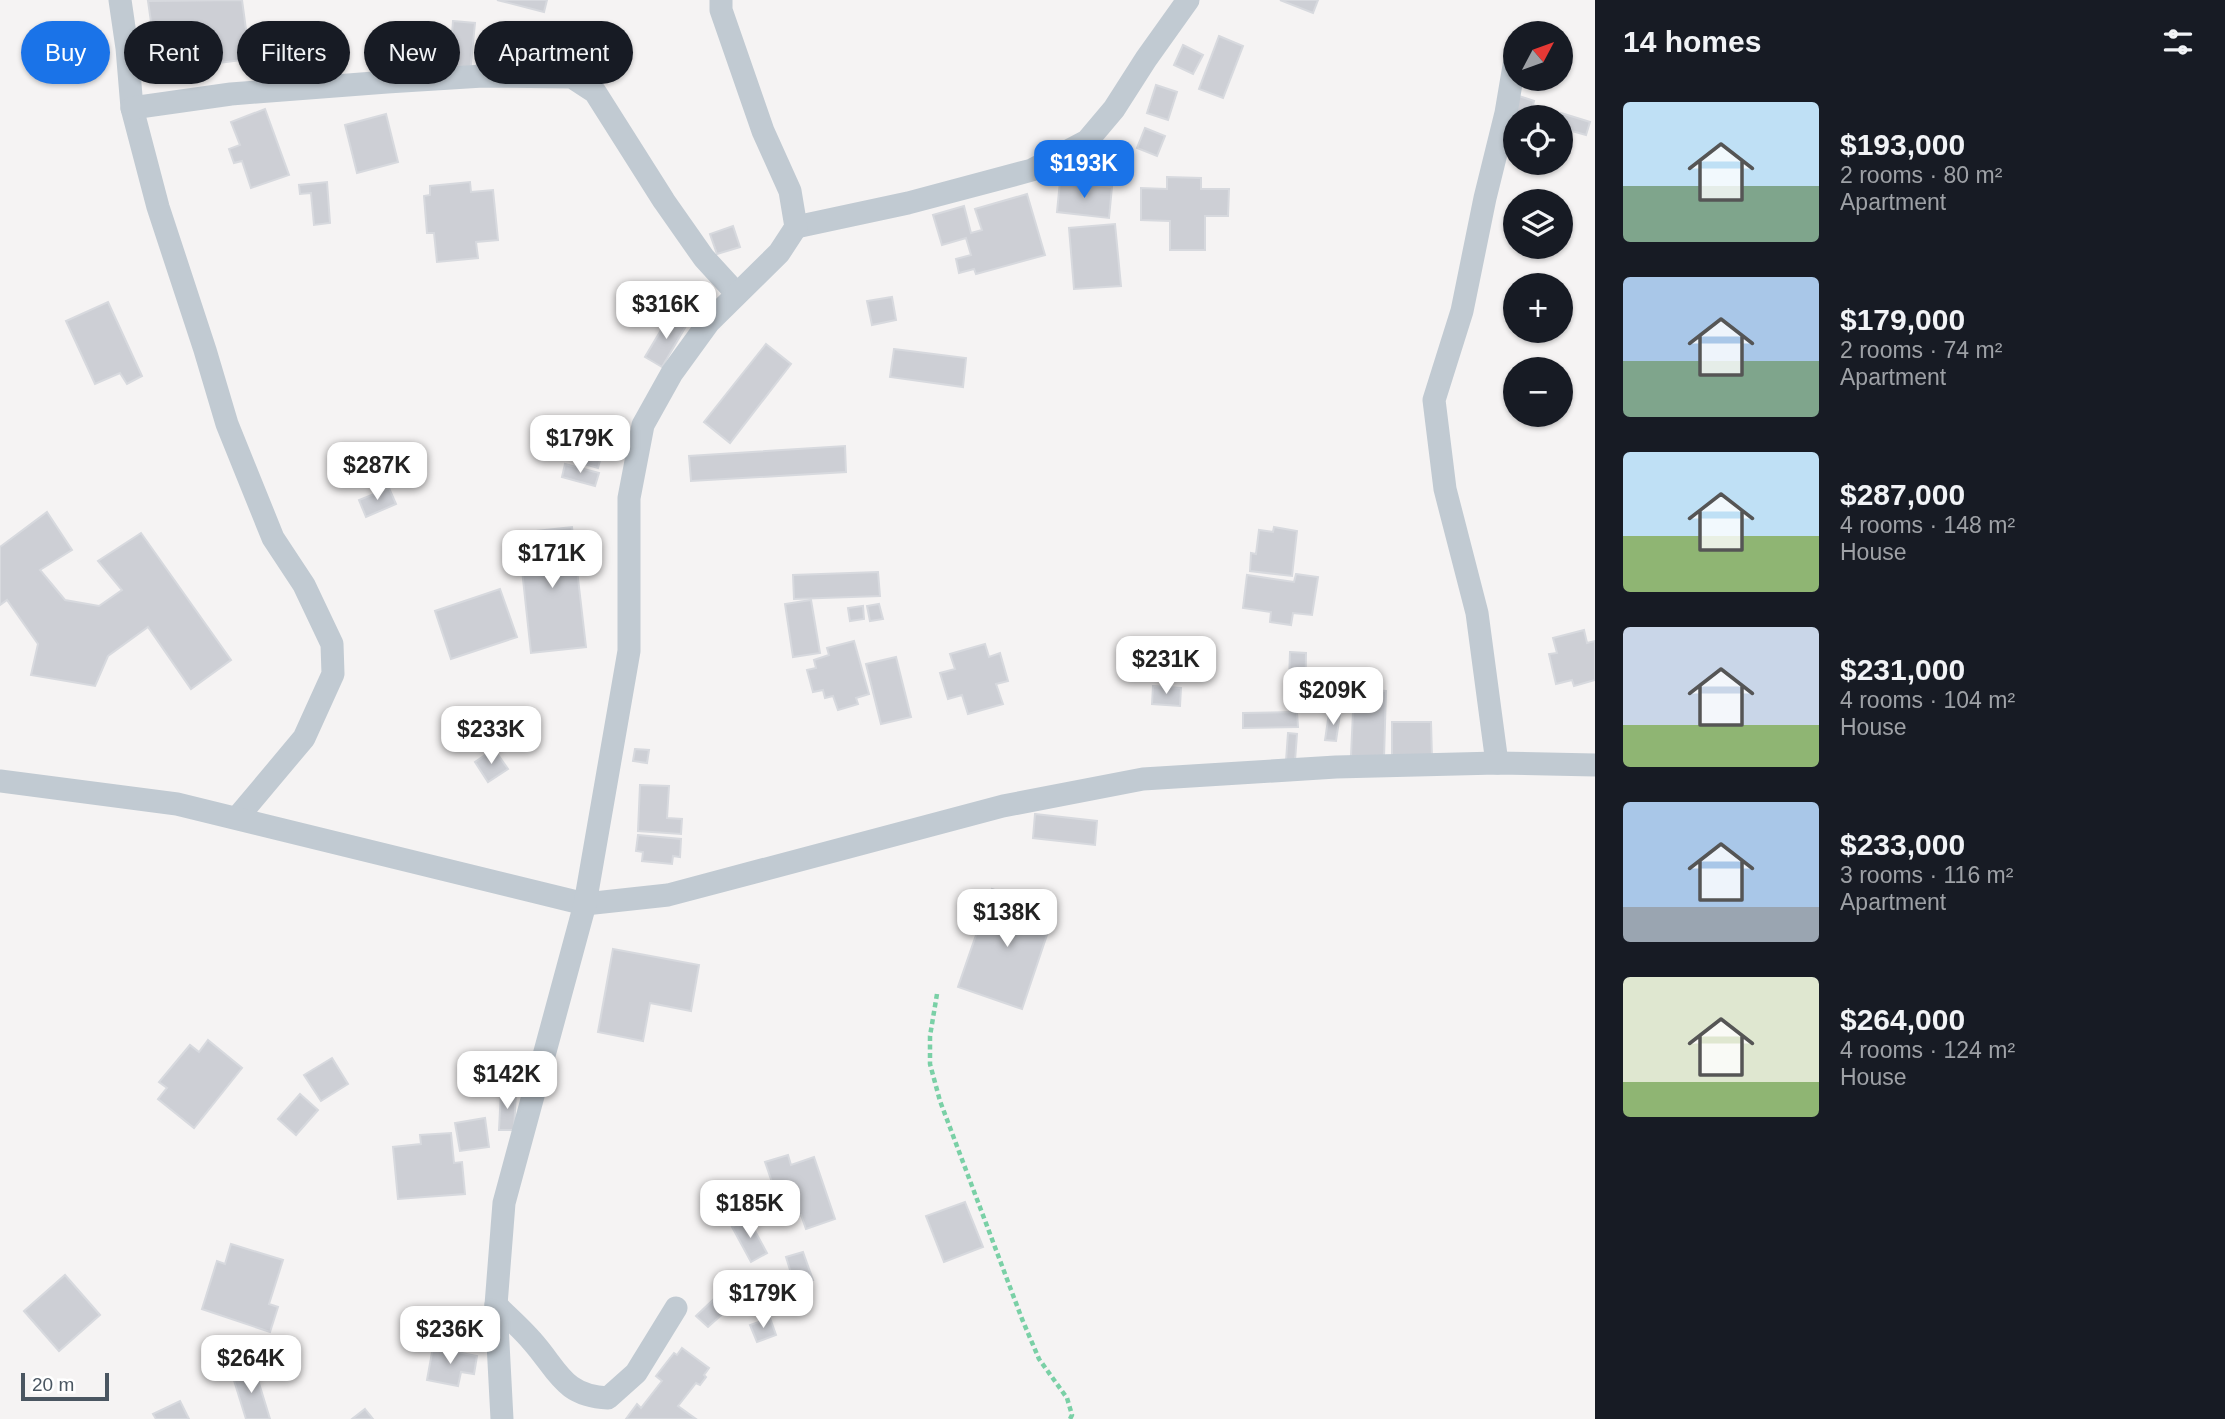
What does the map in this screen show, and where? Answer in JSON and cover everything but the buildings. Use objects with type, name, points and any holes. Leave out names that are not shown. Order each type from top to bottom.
[{"type":"street","points":[[120,0],[132,108],[158,208],[227,424],[272,538],[304,585],[332,644],[333,674],[304,738],[237,818]]},
{"type":"street","points":[[502,1419],[496,1305],[504,1203],[585,904],[629,651],[629,498],[643,425],[679,363],[709,322],[779,253],[796,227],[790,191],[763,131],[721,10],[721,0]]},
{"type":"street","points":[[796,227],[908,203],[1032,170],[1087,141],[1114,108],[1188,0]]},
{"type":"street","points":[[132,108],[231,94],[387,82],[483,76],[572,77],[595,92],[680,224],[704,258],[737,294]]},
{"type":"street","points":[[1497,763],[1477,613],[1445,489],[1434,400],[1462,311],[1510,91]]},
{"type":"street","points":[[0,781],[177,804],[585,904],[667,895],[1003,806],[1143,779],[1336,767],[1497,763],[1595,765]]},
{"type":"street","points":[[496,1305],[532,1341],[570,1388],[590,1397],[608,1398],[636,1373],[676,1308]]},
{"type":"path","points":[[937,993],[930,1037],[930,1064],[940,1101],[1022,1319],[1039,1359],[1067,1398],[1072,1415],[1070,1419]]}]
